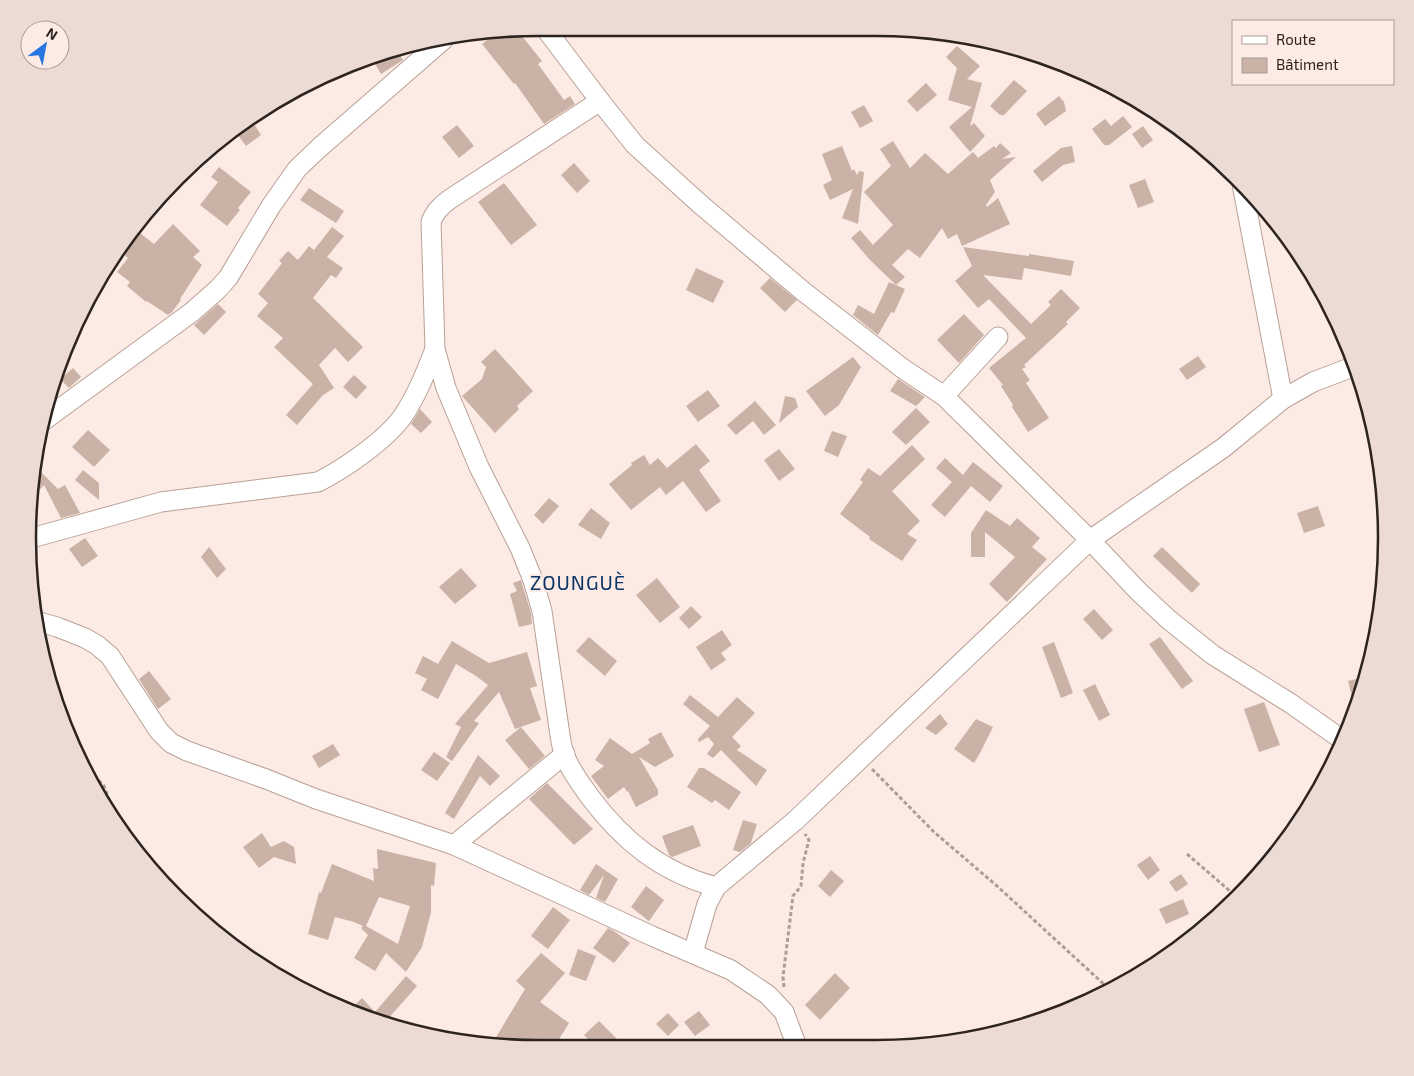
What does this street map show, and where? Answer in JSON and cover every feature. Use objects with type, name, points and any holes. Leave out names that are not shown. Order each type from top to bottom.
[{"type":"street","points":[[551,36],[635,145],[700,204],[804,292],[902,368],[944,396],[1168,619],[1213,654],[1290,703],[1337,736]]},
{"type":"street","points":[[52,415],[192,312],[217,290],[228,278],[271,206],[297,169],[435,47]]},
{"type":"street","points":[[600,101],[450,199],[434,214],[431,222],[435,349],[446,388],[476,458],[520,548],[533,580],[542,611],[560,735],[565,754],[576,778],[597,806],[627,839],[638,848],[665,866],[701,883],[716,887]]},
{"type":"street","points":[[1245,198],[1283,399]]},
{"type":"street","points":[[944,396],[998,337]]},
{"type":"street","points":[[36,537],[161,502],[318,482],[338,472],[382,438],[403,417],[421,384],[435,349]]},
{"type":"street","points":[[693,953],[707,904],[716,887],[796,820],[1090,540],[1223,448],[1283,399],[1312,382],[1348,369]]},
{"type":"street","points":[[44,624],[86,638],[110,656],[159,731],[179,748],[316,799],[454,845],[652,936],[731,970],[768,995],[784,1012],[794,1040]]},
{"type":"street","points":[[454,845],[565,754]]},
{"type":"path","points":[[860,758],[934,832],[997,886],[1104,985]]},
{"type":"path","points":[[98,779],[104,786],[108,796]]},
{"type":"path","points":[[784,1012],[783,977],[793,896],[801,886],[803,862],[809,840],[796,820]]},
{"type":"path","points":[[1187,854],[1232,892]]},
{"type":"building","points":[[522,36],[542,61],[538,64],[564,100],[570,96],[575,104],[544,124],[515,83],[482,44],[488,39]]},
{"type":"building","points":[[957,46],[980,66],[967,79],[982,83],[970,126],[974,123],[985,136],[970,152],[949,127],[972,107],[948,100],[957,68],[946,57]]},
{"type":"building","points":[[400,56],[403,60],[381,74],[375,64]]},
{"type":"building","points":[[1014,80],[1027,91],[1004,115],[1000,115],[990,106]]},
{"type":"building","points":[[926,83],[937,95],[917,112],[907,101]]},
{"type":"building","points":[[1059,96],[1064,102],[1066,111],[1045,126],[1036,114]]},
{"type":"building","points":[[864,105],[873,121],[860,128],[851,112]]},
{"type":"building","points":[[1123,116],[1132,127],[1109,145],[1104,145],[1092,129],[1105,119],[1111,126]]},
{"type":"building","points":[[254,124],[261,135],[246,146],[239,136]]},
{"type":"building","points":[[457,125],[474,146],[459,158],[442,137]]},
{"type":"building","points":[[1143,126],[1153,140],[1142,148],[1132,134]]},
{"type":"building","points":[[893,141],[910,168],[925,153],[948,174],[973,152],[978,158],[994,146],[996,148],[1000,143],[1011,153],[1002,159],[1016,157],[990,180],[995,192],[986,205],[987,207],[998,198],[1010,224],[962,246],[957,234],[948,239],[942,228],[920,258],[908,249],[892,265],[905,277],[896,285],[851,238],[860,230],[873,245],[893,225],[864,192],[891,166],[880,149]]},
{"type":"building","points":[[842,146],[852,171],[854,169],[857,175],[859,171],[864,172],[858,224],[842,218],[853,189],[830,200],[823,185],[832,180],[822,154]]},
{"type":"building","points":[[1072,146],[1075,162],[1063,165],[1042,182],[1033,171],[1061,148]]},
{"type":"building","points":[[574,163],[590,181],[577,193],[561,175]]},
{"type":"building","points":[[219,167],[251,192],[227,226],[200,205],[218,182],[211,177]]},
{"type":"building","points":[[1145,179],[1154,202],[1138,208],[1129,185]]},
{"type":"building","points":[[504,183],[537,225],[511,245],[478,202]]},
{"type":"building","points":[[309,188],[344,211],[336,223],[300,200]]},
{"type":"building","points":[[173,224],[200,251],[193,257],[202,265],[181,300],[168,315],[146,302],[127,286],[130,282],[117,272],[128,258],[124,255],[140,233],[154,244]]},
{"type":"building","points":[[332,227],[344,236],[327,257],[343,268],[336,278],[331,275],[313,298],[363,347],[348,362],[335,348],[319,365],[334,388],[323,395],[297,425],[286,415],[313,384],[274,347],[283,338],[257,316],[268,303],[258,294],[282,263],[279,261],[288,251],[298,260],[309,246],[314,250]]},
{"type":"building","points":[[963,247],[1074,261],[1071,276],[1024,268],[1022,280],[983,275],[1031,324],[1051,305],[1048,302],[1061,289],[1080,308],[1066,322],[1068,324],[1022,369],[1030,380],[1026,383],[1049,418],[1028,432],[1012,407],[1013,405],[1001,386],[1003,385],[989,368],[1026,338],[989,299],[978,308],[955,281],[972,266]]},
{"type":"building","points":[[696,268],[724,281],[713,303],[686,290]]},
{"type":"building","points":[[770,278],[797,300],[785,312],[760,288]]},
{"type":"building","points":[[889,282],[905,289],[894,313],[891,312],[878,335],[853,315],[858,305],[874,314]]},
{"type":"building","points":[[218,304],[226,312],[204,335],[194,325]]},
{"type":"building","points":[[964,314],[984,335],[959,363],[937,340]]},
{"type":"building","points":[[495,349],[533,391],[517,406],[519,409],[495,433],[462,396],[482,379],[486,367],[481,362]]},
{"type":"building","points":[[1198,356],[1206,367],[1187,380],[1179,369]]},
{"type":"building","points":[[853,357],[861,367],[839,405],[825,416],[806,391]]},
{"type":"building","points":[[73,368],[81,377],[69,388],[62,381],[63,376]]},
{"type":"building","points":[[354,375],[367,387],[356,399],[343,387]]},
{"type":"building","points":[[898,379],[925,397],[916,406],[890,391]]},
{"type":"building","points":[[708,390],[720,406],[698,422],[686,406]]},
{"type":"building","points":[[785,396],[795,398],[798,407],[779,423]]},
{"type":"building","points":[[755,401],[776,425],[764,435],[753,421],[736,435],[727,425]]},
{"type":"building","points":[[916,408],[930,422],[906,445],[892,432]]},
{"type":"building","points":[[420,409],[432,422],[421,433],[411,424]]},
{"type":"building","points":[[88,430],[110,450],[94,467],[72,447]]},
{"type":"building","points":[[832,431],[847,436],[838,457],[824,451]]},
{"type":"building","points":[[696,444],[710,461],[699,470],[721,501],[706,512],[683,481],[666,495],[660,487],[631,510],[609,484],[632,465],[631,463],[644,455],[650,465],[658,458],[667,468]]},
{"type":"building","points":[[912,445],[925,459],[892,491],[920,521],[907,534],[917,540],[902,561],[869,539],[870,537],[840,514],[863,482],[860,480],[868,468],[880,476]]},
{"type":"building","points":[[779,449],[795,469],[779,481],[764,460]]},
{"type":"building","points":[[945,458],[963,475],[973,462],[1003,486],[990,502],[971,486],[945,517],[931,505],[952,482],[936,468]]},
{"type":"building","points":[[83,470],[99,483],[99,500],[75,480]]},
{"type":"building","points":[[41,472],[58,489],[65,485],[80,513],[61,518],[44,485],[39,491]]},
{"type":"building","points":[[549,498],[559,506],[543,524],[534,515]]},
{"type":"building","points":[[1318,506],[1325,526],[1304,533],[1297,513]]},
{"type":"building","points":[[591,508],[610,523],[601,539],[578,525]]},
{"type":"building","points":[[986,510],[1010,526],[1017,518],[1040,538],[1032,547],[1047,559],[1007,602],[989,584],[1015,557],[985,532],[985,557],[971,557],[971,533]]},
{"type":"building","points":[[85,538],[98,556],[82,567],[69,549]]},
{"type":"building","points":[[209,547],[226,569],[217,578],[201,557]]},
{"type":"building","points":[[1162,547],[1200,584],[1192,593],[1153,556]]},
{"type":"building","points":[[461,568],[477,586],[455,604],[439,587]]},
{"type":"building","points":[[657,578],[680,607],[660,623],[636,595]]},
{"type":"building","points":[[521,580],[531,613],[532,624],[519,627],[510,594],[517,591],[513,583]]},
{"type":"building","points":[[691,606],[702,617],[689,629],[679,618]]},
{"type":"building","points":[[1094,609],[1113,630],[1102,640],[1083,619]]},
{"type":"building","points":[[722,630],[732,645],[721,653],[726,660],[711,670],[696,647]]},
{"type":"building","points":[[589,637],[617,661],[605,676],[576,651]]},
{"type":"building","points":[[1160,637],[1193,681],[1182,689],[1149,644]]},
{"type":"building","points":[[452,641],[489,663],[527,652],[537,686],[530,688],[541,720],[515,729],[499,692],[474,721],[479,723],[452,761],[446,757],[461,727],[455,724],[488,685],[456,664],[438,699],[421,690],[427,679],[415,673],[423,656],[438,664]]},
{"type":"building","points":[[1054,642],[1073,693],[1061,698],[1042,647]]},
{"type":"building","points":[[149,671],[171,699],[158,709],[139,679]]},
{"type":"building","points":[[1358,679],[1352,697],[1348,681]]},
{"type":"building","points":[[1095,684],[1110,715],[1099,721],[1083,690]]},
{"type":"building","points":[[690,695],[718,717],[737,697],[755,713],[732,737],[741,746],[737,750],[767,770],[756,786],[721,750],[713,758],[707,754],[714,744],[708,737],[699,742],[698,739],[710,726],[683,704]]},
{"type":"building","points":[[1264,702],[1280,745],[1259,752],[1244,709]]},
{"type":"building","points":[[940,714],[948,724],[936,735],[925,728]]},
{"type":"building","points":[[976,719],[993,727],[974,763],[954,749]]},
{"type":"building","points":[[521,727],[545,756],[529,769],[505,740]]},
{"type":"building","points":[[661,732],[674,756],[655,767],[639,757],[658,790],[658,795],[636,807],[624,787],[608,799],[591,776],[604,766],[595,760],[610,738],[632,754],[650,743],[648,739]]},
{"type":"building","points":[[333,744],[340,755],[319,768],[312,756]]},
{"type":"building","points":[[434,752],[450,763],[437,781],[421,770]]},
{"type":"building","points":[[478,755],[500,776],[490,786],[480,776],[454,819],[445,813]]},
{"type":"building","points":[[699,768],[704,768],[741,792],[729,810],[715,800],[712,803],[687,787]]},
{"type":"building","points":[[547,783],[593,829],[574,845],[529,799]]},
{"type":"building","points":[[743,820],[757,824],[751,843],[740,852],[733,850]]},
{"type":"building","points":[[693,825],[701,846],[672,857],[669,855],[662,836]]},
{"type":"building","points":[[262,833],[271,847],[284,841],[294,847],[296,864],[274,857],[259,868],[243,847]]},
{"type":"building","points":[[377,849],[436,863],[434,886],[431,885],[431,912],[422,947],[406,972],[386,953],[375,971],[354,958],[368,935],[361,928],[363,926],[354,922],[335,917],[328,940],[308,934],[319,892],[321,893],[332,864],[374,881],[373,868],[378,869]],"holes":[[[379,897],[410,906],[398,944],[366,926]]]},
{"type":"building","points":[[1150,856],[1160,870],[1148,880],[1137,865]]},
{"type":"building","points":[[596,864],[618,879],[605,902],[596,898],[604,875],[589,895],[580,890]]},
{"type":"building","points":[[831,870],[844,881],[830,897],[818,886]]},
{"type":"building","points":[[1181,874],[1188,884],[1176,892],[1169,882]]},
{"type":"building","points":[[646,886],[664,900],[649,921],[631,907]]},
{"type":"building","points":[[1183,899],[1189,914],[1166,924],[1159,909]]},
{"type":"building","points":[[553,907],[570,920],[548,949],[531,936]]},
{"type":"building","points":[[608,928],[630,943],[614,963],[593,948]]},
{"type":"building","points":[[578,949],[596,956],[586,981],[569,975]]},
{"type":"building","points":[[541,953],[565,973],[540,1002],[569,1023],[558,1040],[496,1038],[525,989],[516,981]]},
{"type":"building","points":[[835,973],[850,988],[820,1020],[805,1005]]},
{"type":"building","points":[[406,976],[417,986],[390,1017],[355,1005],[362,998],[375,1012]]},
{"type":"building","points":[[699,1011],[710,1025],[695,1036],[684,1022]]},
{"type":"building","points":[[668,1013],[679,1025],[668,1036],[656,1024]]},
{"type":"building","points":[[599,1021],[618,1040],[589,1040],[584,1035]]},
{"type":"district","name":"ZOUNGUÈ","points":[[578,582]]}]
